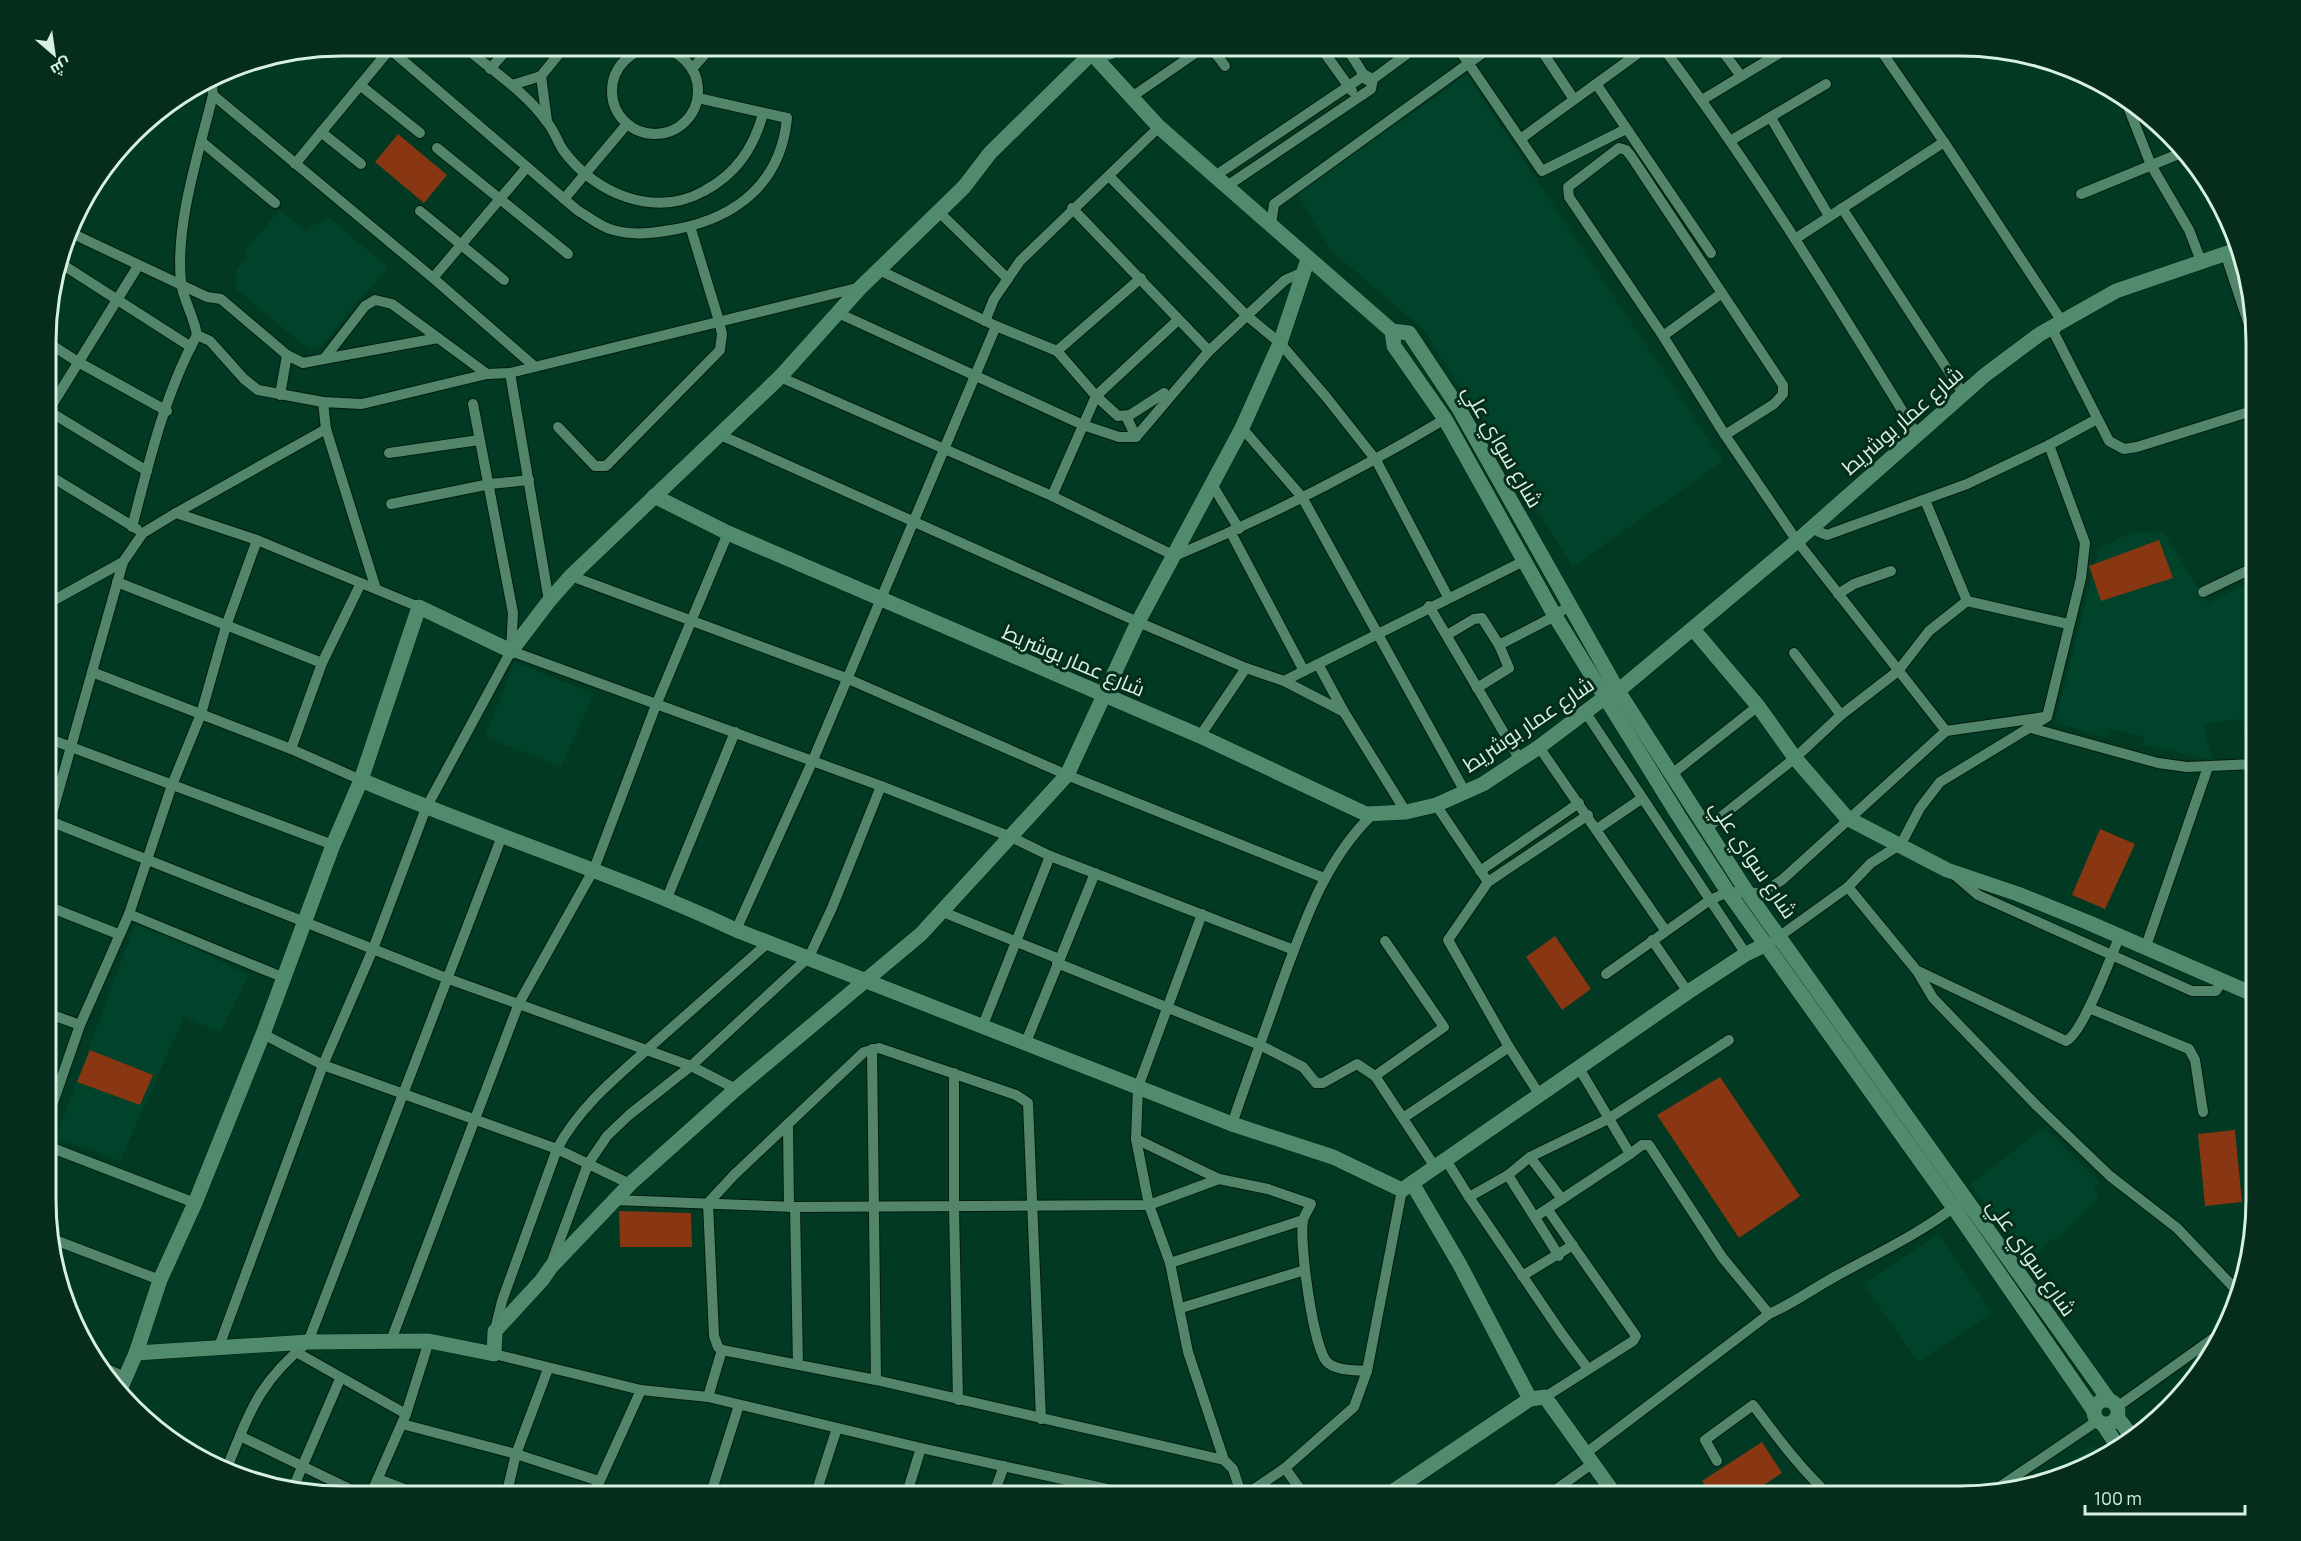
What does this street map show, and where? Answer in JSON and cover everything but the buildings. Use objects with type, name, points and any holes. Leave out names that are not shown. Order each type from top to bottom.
[{"type":"street","points":[[295,164],[381,56]]},
{"type":"street","points":[[398,56],[564,199],[601,225],[622,232],[657,233],[690,226],[730,211],[765,181],[784,140],[787,118],[698,98]]},
{"type":"street","points":[[475,56],[512,85],[547,121],[563,149],[584,173],[600,186],[639,201],[660,202],[691,196],[719,183],[748,153],[763,114]]},
{"type":"street","points":[[490,69],[501,56]]},
{"type":"street","points":[[512,85],[541,75],[557,56]]},
{"type":"street","points":[[630,56],[615,74],[612,87],[613,101],[618,114],[627,124],[651,134],[676,129],[686,121],[698,98],[696,78],[682,56]]},
{"type":"street","points":[[692,69],[703,56]]},
{"type":"street","points":[[218,1349],[323,1065],[373,949],[426,808],[511,651],[571,576],[780,377],[861,287],[964,187],[990,153],[1084,56]]},
{"type":"street","name":"شارع سواي علي","points":[[1099,56],[1159,127],[1271,225],[1306,265],[1392,331],[1409,333],[1458,407],[1568,606],[1611,694],[1728,892],[1847,1043]]},
{"type":"street","points":[[1133,96],[1191,56]]},
{"type":"street","points":[[1218,56],[1225,66]]},
{"type":"street","points":[[1326,56],[1357,99]]},
{"type":"street","points":[[1352,56],[1369,81]]},
{"type":"street","points":[[1221,181],[1357,99],[1369,81],[1404,56]]},
{"type":"street","points":[[1463,56],[1522,138],[1542,171],[1626,129]]},
{"type":"street","points":[[1271,225],[1274,204],[1480,56]]},
{"type":"street","points":[[1545,56],[1573,98]]},
{"type":"street","points":[[1522,138],[1573,98],[1598,85],[1635,56]]},
{"type":"street","points":[[1669,56],[1702,100],[1795,238],[1916,433]]},
{"type":"street","points":[[1726,56],[1741,76]]},
{"type":"street","points":[[1702,100],[1775,56]]},
{"type":"street","points":[[1885,56],[2061,320],[2054,333],[2109,441],[2124,449],[2246,413]]},
{"type":"street","points":[[541,75],[547,121]]},
{"type":"street","points":[[1221,181],[1348,85],[1369,81]]},
{"type":"street","points":[[1730,141],[1826,84]]},
{"type":"street","points":[[360,85],[420,133]]},
{"type":"street","points":[[1598,85],[1712,253]]},
{"type":"street","points":[[132,527],[147,471],[182,363],[197,335],[181,284],[180,258],[184,221],[213,95],[212,87]]},
{"type":"street","points":[[213,95],[433,278],[534,366]]},
{"type":"street","points":[[2130,112],[2151,165],[2189,231],[2200,261]]},
{"type":"street","points":[[1771,118],[1830,216]]},
{"type":"street","points":[[564,199],[627,124]]},
{"type":"street","points":[[985,321],[994,299],[1020,261],[1072,208],[1110,177],[1159,127]]},
{"type":"street","points":[[321,132],[361,164]]},
{"type":"street","points":[[202,142],[275,203]]},
{"type":"street","points":[[1795,238],[1944,142]]},
{"type":"street","points":[[437,148],[568,254]]},
{"type":"street","points":[[1725,435],[1774,404],[1783,394],[1784,389],[1626,150],[1615,150],[1568,187],[1569,197],[1663,336],[1725,435],[1797,541],[1946,731]]},
{"type":"street","points":[[2081,194],[2176,155]]},
{"type":"street","points":[[433,278],[527,167]]},
{"type":"street","points":[[1110,177],[1246,315],[1280,343],[1376,460],[1448,597]]},
{"type":"street","points":[[1072,208],[1209,351]]},
{"type":"street","points":[[1842,208],[1964,395]]},
{"type":"street","points":[[420,211],[504,280]]},
{"type":"street","points":[[939,212],[1008,279]]},
{"type":"street","points":[[558,427],[595,466],[606,466],[720,350],[722,334],[719,321],[690,226]]},
{"type":"street","points":[[76,235],[207,297],[221,299],[287,355],[303,363],[438,338]]},
{"type":"street","name":"شارع عمار بوشريط","points":[[654,496],[728,533],[1200,736],[1366,814],[1406,812],[1436,805],[1464,790],[1483,784],[1586,713],[1693,629],[1797,541],[1916,433],[1985,375],[2061,320],[2116,291],[2231,251]]},
{"type":"street","points":[[1136,437],[1183,378],[1209,351],[1285,280],[1306,265]]},
{"type":"street","points":[[495,1331],[551,1267],[630,1184],[736,1089],[913,941],[943,912],[1067,775],[1138,622],[1213,486],[1242,428],[1280,343],[1306,265]]},
{"type":"street","points":[[66,266],[190,347]]},
{"type":"street","points":[[56,398],[138,266]]},
{"type":"street","points":[[879,270],[985,321],[1057,351],[1096,396],[1118,416],[1126,416],[1154,402],[1183,378]]},
{"type":"street","points":[[1057,351],[1141,278]]},
{"type":"street","points":[[197,335],[210,341],[244,379],[258,390],[323,402],[362,404],[487,374],[510,373],[861,287]]},
{"type":"street","points":[[1663,336],[1722,293]]},
{"type":"street","points":[[324,359],[365,306],[375,300],[392,304],[487,374]]},
{"type":"street","points":[[838,313],[1083,426],[1119,437],[1136,437]]},
{"type":"street","points":[[1052,496],[1096,396],[1178,320]]},
{"type":"street","points":[[736,930],[813,760],[996,326]]},
{"type":"street","name":"شارع سواي علي","points":[[1392,331],[1395,346],[1445,419],[1555,616],[1672,774],[1747,892],[1781,937],[1847,1043],[2106,1413],[2126,1432]]},
{"type":"street","points":[[56,347],[167,411]]},
{"type":"street","points":[[280,395],[287,355]]},
{"type":"street","points":[[510,373],[549,601]]},
{"type":"street","points":[[780,377],[1052,496],[1175,556],[1235,531],[1376,460],[1445,419]]},
{"type":"street","points":[[323,402],[326,429],[376,589]]},
{"type":"street","points":[[473,404],[513,613],[511,651]]},
{"type":"street","points":[[56,416],[147,471]]},
{"type":"street","points":[[1126,416],[1136,437]]},
{"type":"street","points":[[1814,525],[1823,535],[1827,535],[1925,500],[2049,445],[2097,419]]},
{"type":"street","points":[[1242,428],[1302,497],[1376,635],[1464,790]]},
{"type":"street","points":[[56,799],[123,562],[143,533],[326,429]]},
{"type":"street","points":[[718,434],[913,524],[1246,668],[1284,681],[1344,712]]},
{"type":"street","points":[[389,453],[479,440]]},
{"type":"street","points":[[1258,1486],[1285,1468],[1348,1415],[1359,1398],[1367,1371],[1407,1186],[1688,992],[1746,954],[1781,937],[1848,887],[1871,863],[1901,844],[1920,808],[1940,782],[2047,717],[2081,578],[2085,543],[2049,445]]},
{"type":"street","points":[[56,479],[143,533]]},
{"type":"street","points":[[392,504],[490,484],[529,480]]},
{"type":"street","points":[[1213,486],[1304,670]]},
{"type":"street","points":[[1925,500],[1967,601]]},
{"type":"street","points":[[176,513],[257,540],[376,589],[511,651],[813,760],[1011,837],[1050,856],[1294,950]]},
{"type":"street","points":[[390,1343],[519,1003],[594,869],[656,705],[728,533]]},
{"type":"street","points":[[56,1096],[80,1025],[118,934],[129,914],[172,785],[201,714],[226,626],[257,540]]},
{"type":"street","points":[[1284,681],[1429,606],[1524,561]]},
{"type":"street","points":[[56,600],[123,562]]},
{"type":"street","points":[[1838,594],[1854,584],[1891,571]]},
{"type":"street","points":[[2203,592],[2246,571]]},
{"type":"street","points":[[571,576],[846,678],[1067,775],[1323,878]]},
{"type":"street","points":[[117,582],[322,663]]},
{"type":"street","points":[[291,749],[322,663],[361,583]]},
{"type":"street","points":[[1967,601],[2068,624]]},
{"type":"street","points":[[1707,828],[1795,758],[1841,715],[1898,671],[1929,631],[1967,601]]},
{"type":"street","points":[[1429,606],[1520,760]]},
{"type":"street","points":[[1499,645],[1555,616],[1568,606]]},
{"type":"street","points":[[122,1383],[136,1353],[160,1280],[195,1203],[263,1034],[282,977],[361,780],[419,607]]},
{"type":"street","points":[[1447,635],[1474,619],[1482,618],[1499,645],[1509,668],[1477,688]]},
{"type":"street","points":[[1693,629],[1758,706],[1795,758],[1848,818],[1947,870],[1978,895],[2192,991],[2216,991],[2222,981]]},
{"type":"street","points":[[1794,653],[1841,715]]},
{"type":"street","points":[[1318,664],[1344,712],[1406,812]]},
{"type":"street","points":[[1200,736],[1246,668]]},
{"type":"street","points":[[92,672],[291,749],[426,808],[667,898],[736,930],[809,957],[863,981],[983,1025],[1233,1124],[1333,1157],[1407,1186],[1460,1265],[1538,1398],[1589,1458],[1609,1486]]},
{"type":"street","points":[[1672,774],[1758,706]]},
{"type":"street","points":[[1586,713],[1746,954]]},
{"type":"street","points":[[1606,974],[1710,900],[1728,892],[1762,894],[1782,879],[1946,731],[2047,717]]},
{"type":"street","points":[[2031,728],[2158,763],[2208,767],[2246,765]]},
{"type":"street","points":[[667,898],[735,732]]},
{"type":"street","points":[[56,741],[333,845]]},
{"type":"street","points":[[1539,747],[1665,930]]},
{"type":"street","points":[[2146,946],[2208,767]]},
{"type":"street","points":[[551,1267],[588,1164],[615,1127],[691,1066],[809,957],[832,908],[881,786]]},
{"type":"street","points":[[1597,829],[1641,799]]},
{"type":"street","points":[[1480,871],[1579,803]]},
{"type":"street","points":[[1436,805],[1488,882]]},
{"type":"street","points":[[1233,1124],[1294,950],[1323,878],[1356,830],[1374,813]]},
{"type":"street","points":[[1539,1094],[1509,1047],[1448,940],[1488,882],[1588,815]]},
{"type":"street","points":[[56,826],[147,859],[446,978],[691,1066],[736,1089]]},
{"type":"street","points":[[229,1463],[250,1410],[264,1386],[302,1347],[502,836]]},
{"type":"street","points":[[983,1025],[1050,856]]},
{"type":"street","points":[[1947,870],[2018,894],[2146,946],[2246,991]]},
{"type":"street","points":[[1026,1042],[1095,873]]},
{"type":"street","points":[[1848,887],[1917,971],[1934,998],[2037,1107],[2110,1176],[2177,1228],[2232,1286]]},
{"type":"street","points":[[56,909],[118,934]]},
{"type":"street","points":[[943,912],[1260,1045],[1303,1067],[1316,1083],[1323,1083],[1356,1064],[1375,1076],[1403,1118],[1469,1197],[1588,1369]]},
{"type":"street","points":[[129,914],[282,977]]},
{"type":"street","points":[[1202,914],[1138,1087],[1136,1139],[1149,1205],[1170,1263],[1181,1308],[1188,1352],[1224,1460],[1233,1469],[1239,1486]]},
{"type":"street","points":[[1917,971],[2066,1041],[2073,1037],[2089,1008],[2120,936]]},
{"type":"street","points":[[1652,940],[1688,992]]},
{"type":"street","points":[[494,1354],[495,1331],[502,1301],[557,1149],[586,1106],[769,942]]},
{"type":"street","points":[[1375,1076],[1444,1027],[1385,942]]},
{"type":"street","points":[[2089,1008],[2189,1048],[2195,1060],[2203,1112]]},
{"type":"street","points":[[56,1015],[80,1025]]},
{"type":"street","points":[[263,1034],[323,1065],[557,1149],[630,1184]]},
{"type":"street","points":[[1469,1197],[1508,1175],[1530,1157],[1608,1119],[1729,1040]]},
{"type":"street","points":[[1403,1118],[1509,1047]]},
{"type":"street","points":[[872,1048],[876,1380]]},
{"type":"street","points":[[1041,1419],[1028,1103],[1016,1095],[954,1073],[879,1048],[872,1048],[864,1052],[742,1167],[708,1203],[714,1336],[718,1347],[722,1350],[876,1380],[958,1400],[1041,1419],[1224,1460]]},
{"type":"street","points":[[1579,1068],[1630,1154]]},
{"type":"street","points":[[954,1073],[958,1400]]},
{"type":"street","points":[[788,1125],[798,1365]]},
{"type":"street","points":[[1136,1139],[1218,1179],[1268,1189],[1311,1204],[1303,1220],[1305,1270],[1317,1345],[1324,1360],[1340,1368],[1367,1371]]},
{"type":"street","points":[[1535,1217],[1642,1145],[1651,1147],[1722,1257],[1769,1314]]},
{"type":"street","points":[[56,1149],[195,1203]]},
{"type":"street","points":[[1530,1157],[1562,1199]]},
{"type":"street","points":[[1508,1175],[1559,1256]]},
{"type":"street","points":[[614,1200],[792,1207],[954,1208],[1149,1205],[1218,1179]]},
{"type":"street","points":[[1558,1486],[1589,1458],[1769,1314],[1796,1302],[1960,1203]]},
{"type":"street","points":[[1402,1486],[1538,1398],[1633,1341],[1636,1336],[1548,1210]]},
{"type":"street","points":[[1170,1263],[1303,1220]]},
{"type":"street","points":[[59,1241],[160,1280]]},
{"type":"street","points":[[1522,1276],[1559,1256],[1573,1245]]},
{"type":"street","points":[[1181,1308],[1305,1270]]},
{"type":"street","points":[[136,1353],[429,1341],[494,1354],[641,1390],[708,1397],[921,1448],[1094,1486]]},
{"type":"street","points":[[375,1486],[404,1419],[429,1341]]},
{"type":"street","points":[[2007,1481],[2206,1343]]},
{"type":"street","points":[[302,1347],[340,1379],[404,1419],[516,1454],[589,1486]]},
{"type":"street","points":[[708,1397],[722,1350]]},
{"type":"street","points":[[508,1486],[516,1454],[548,1369]]},
{"type":"street","points":[[114,1372],[125,1377]]},
{"type":"street","points":[[295,1481],[340,1379]]},
{"type":"street","points":[[597,1486],[641,1390]]},
{"type":"street","points":[[713,1486],[739,1405]]},
{"type":"street","points":[[1717,1461],[1705,1440],[1753,1405],[1791,1456],[1820,1486]]},
{"type":"street","name":"شارع سواي علي","points":[[2106,1413],[2115,1439]]},
{"type":"street","points":[[818,1486],[837,1428]]},
{"type":"street","points":[[240,1436],[343,1486]]},
{"type":"street","points":[[909,1486],[921,1448]]},
{"type":"street","points":[[997,1486],[1004,1466]]},
{"type":"street","points":[[1285,1468],[1298,1486]]},
{"type":"street","points":[[378,1479],[396,1486]]},
{"type":"shaded area","points":[[1467,75],[1723,461],[1573,567],[1423,329],[1331,251],[1297,193]]},
{"type":"shaded area","points":[[398,134],[447,175],[424,203],[375,162]]},
{"type":"shaded area","points":[[280,210],[306,232],[315,222],[319,225],[327,216],[388,267],[323,344],[309,350],[235,288],[237,269],[248,255],[244,252]]},
{"type":"shaded area","points":[[2163,531],[2208,604],[2246,584],[2246,745],[2242,719],[2203,724],[2213,761],[2142,744],[2145,737],[2109,729],[2107,738],[2055,722],[2099,548],[2132,532]]},
{"type":"shaded area","points":[[2159,540],[2173,578],[2101,601],[2089,566]]},
{"type":"shaded area","points":[[514,662],[594,694],[561,767],[485,737]]},
{"type":"shaded area","points":[[2100,829],[2135,844],[2105,909],[2072,895]]},
{"type":"shaded area","points":[[135,924],[180,941],[249,975],[220,1033],[184,1017],[120,1161],[56,1137]]},
{"type":"shaded area","points":[[1555,936],[1591,989],[1562,1010],[1526,957]]},
{"type":"shaded area","points":[[90,1050],[153,1075],[140,1105],[77,1082]]},
{"type":"shaded area","points":[[1720,1077],[1800,1196],[1739,1238],[1657,1115]]},
{"type":"shaded area","points":[[2044,1127],[2100,1183],[2092,1187],[2099,1197],[2056,1241],[2053,1238],[2026,1266],[2015,1253],[2019,1249],[1970,1185]]},
{"type":"shaded area","points":[[2235,1130],[2242,1202],[2205,1206],[2198,1134]]},
{"type":"shaded area","points":[[619,1211],[691,1213],[692,1247],[620,1247]]},
{"type":"shaded area","points":[[1939,1234],[1992,1313],[1918,1362],[1863,1284]]},
{"type":"shaded area","points":[[1762,1442],[1782,1473],[1762,1486],[1706,1486],[1702,1481]]},
{"type":"shaded area","points":[[2094,1445],[2097,1450],[2086,1456],[2065,1465]]}]
